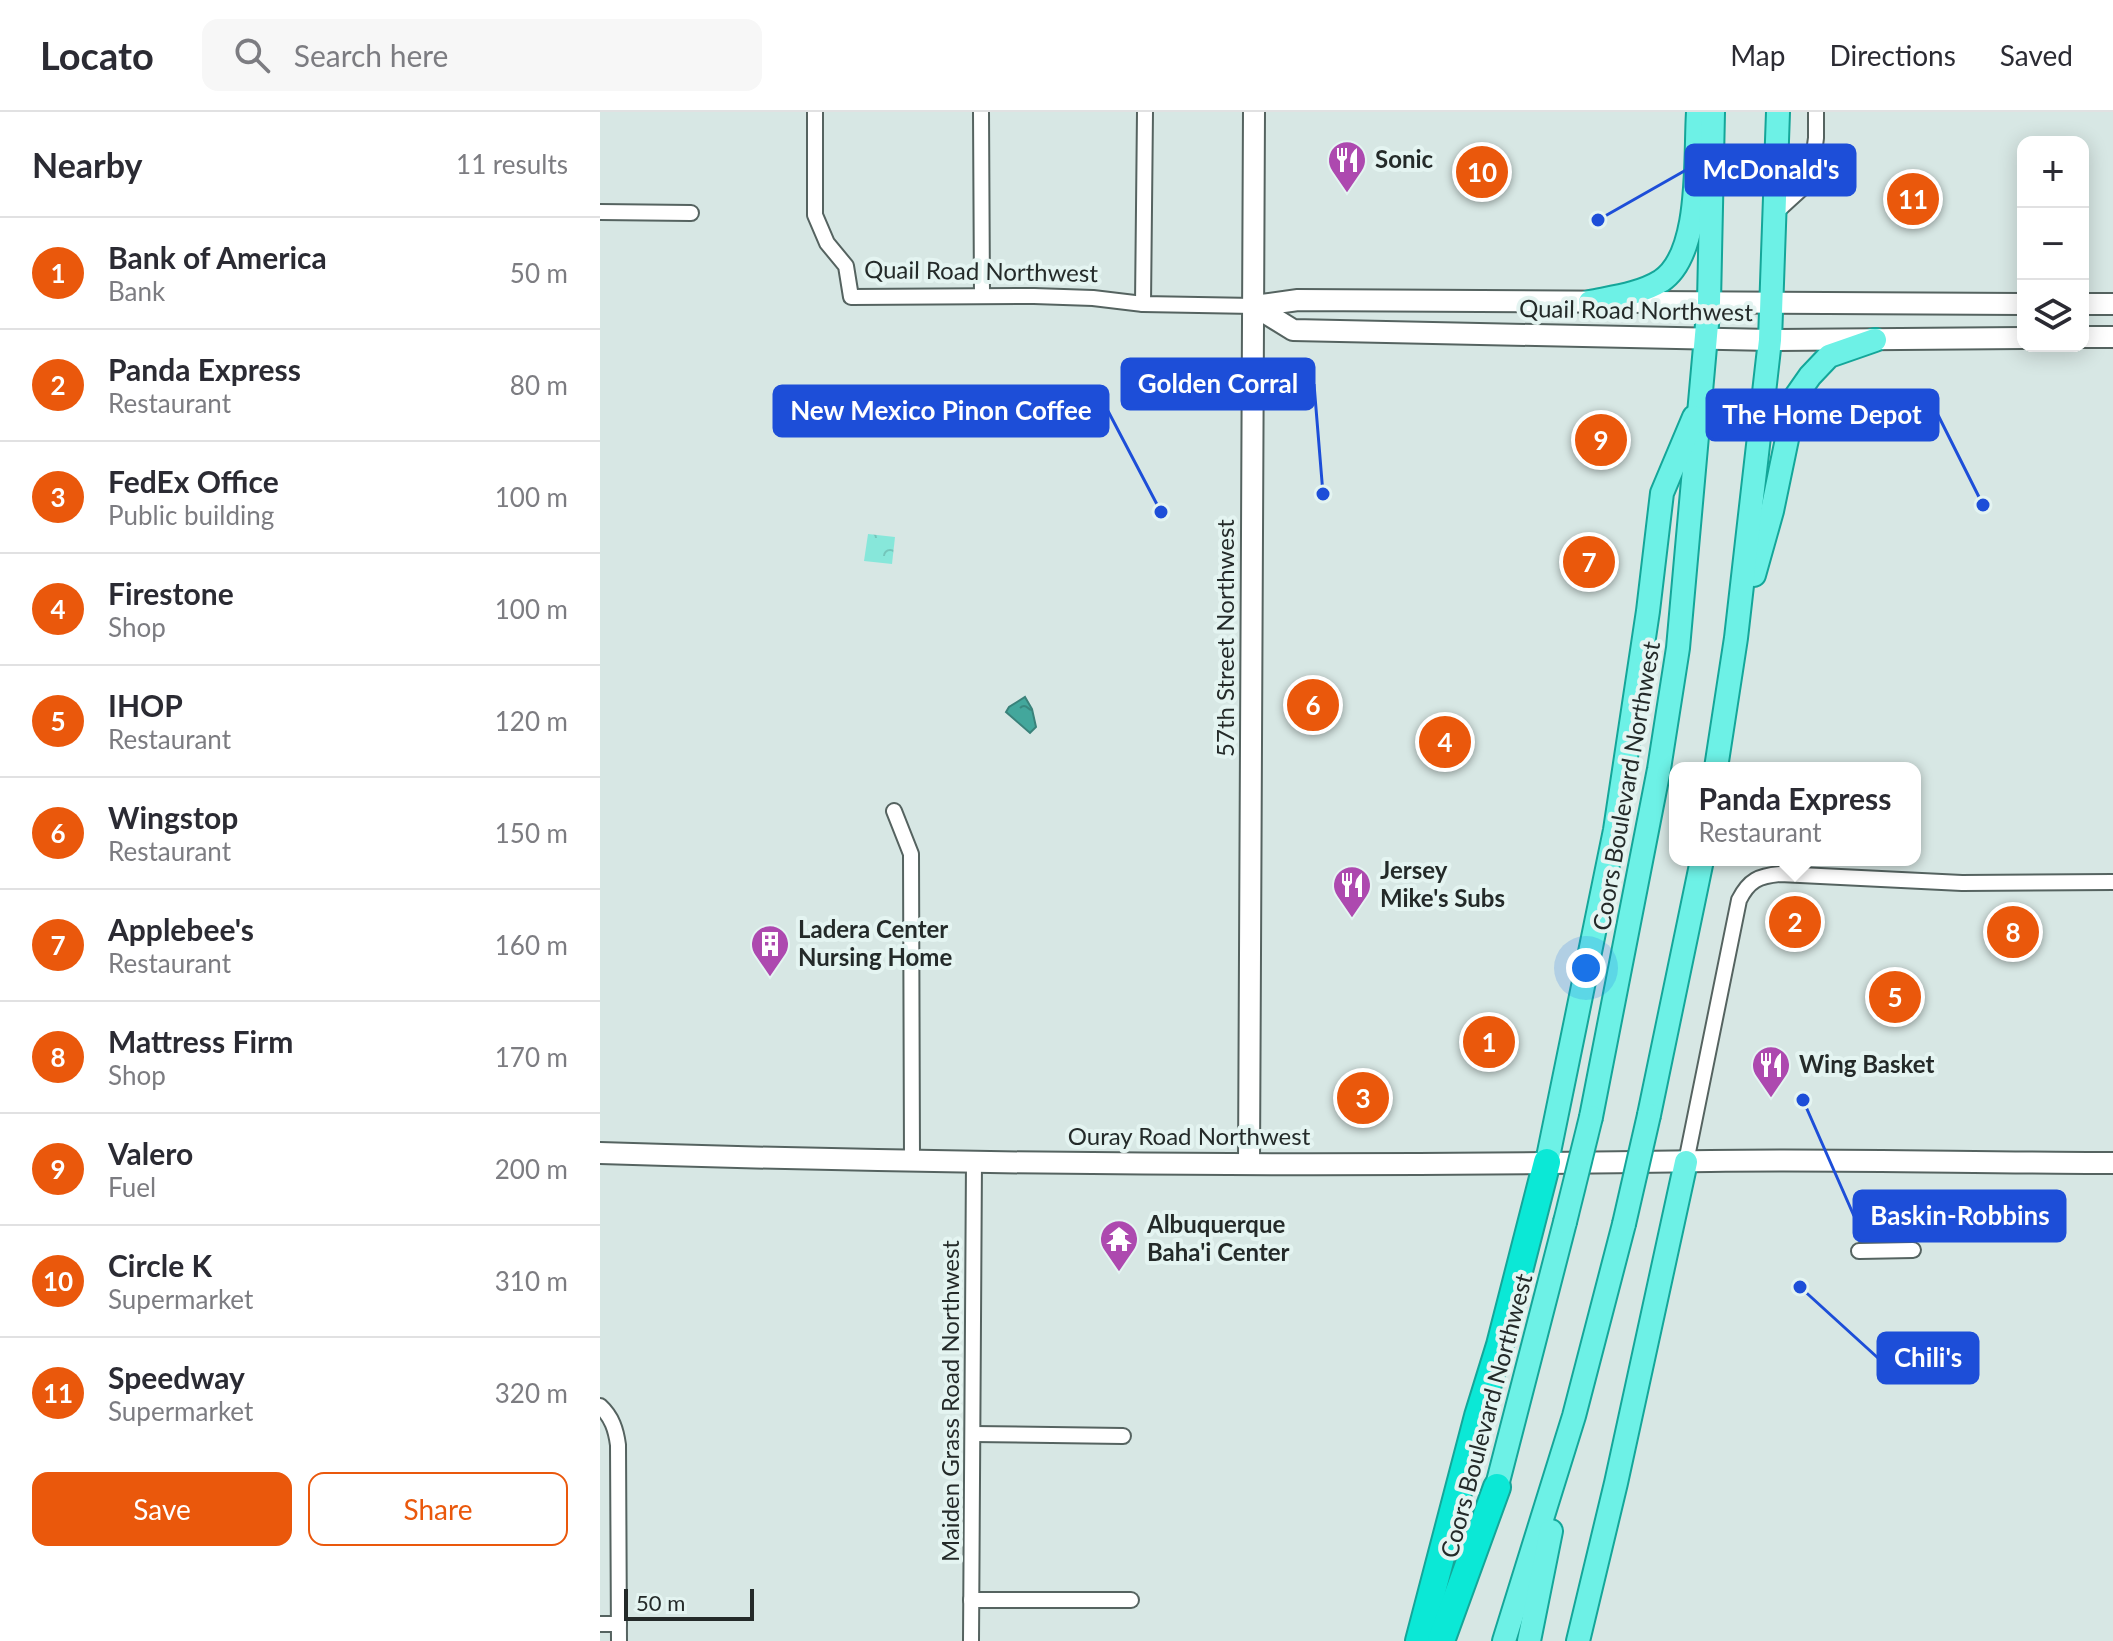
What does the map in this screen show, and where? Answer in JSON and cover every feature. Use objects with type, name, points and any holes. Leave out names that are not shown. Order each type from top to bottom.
[{"type":"highway","points":[[1419,1641],[1547,1162]]},
{"type":"highway","points":[[1441,1641],[1497,1487]]},
{"type":"main road","points":[[1590,302],[1639,291],[1661,280],[1682,258],[1691,230],[1698,112]]},
{"type":"main road","name":"Coors Boulevard Northwest","points":[[1454,1641],[1497,1487],[1591,1117],[1659,769],[1678,648],[1701,402],[1709,302],[1713,112]]},
{"type":"main road","points":[[1717,762],[1736,638],[1770,340],[1778,112]]},
{"type":"main road","points":[[1736,638],[1772,511],[1796,396],[1829,356],[1875,340]]},
{"type":"main road","points":[[1547,1162],[1615,830],[1648,611],[1662,493],[1701,402]]},
{"type":"main road","points":[[1504,1641],[1574,1416],[1624,1224],[1701,866]]},
{"type":"main road","points":[[1578,1641],[1686,1162]]},
{"type":"main road","points":[[1529,1641],[1574,1416]]},
{"type":"street","name":"Quail Road Northwest","points":[[815,112],[815,215],[827,243],[846,266],[851,297],[982,295],[1093,298],[1143,304],[1254,306],[1298,300],[2017,304]]},
{"type":"street","points":[[981,112],[982,295]]},
{"type":"street","points":[[1143,304],[1145,112]]},
{"type":"street","name":"57th Street Northwest","points":[[1249,1164],[1254,112]]},
{"type":"street","points":[[1776,212],[1810,181],[1816,112]]},
{"type":"street","points":[[600,212],[691,213]]},
{"type":"street","points":[[2089,304],[2113,304]]},
{"type":"street","name":"Quail Road Northwest","points":[[1254,306],[1293,330],[1770,340],[2017,338]]},
{"type":"street","points":[[2089,337],[2113,337]]},
{"type":"street","points":[[894,811],[911,854],[912,1161]]},
{"type":"street","points":[[1686,1162],[1739,900],[1754,879],[1780,874],[1962,883],[2113,882]]},
{"type":"street","name":"Ouray Road Northwest","points":[[600,1153],[912,1161],[1249,1164],[2113,1163]]},
{"type":"street","name":"Maiden Grass Road Northwest","points":[[971,1641],[974,1161]]},
{"type":"street","points":[[1859,1251],[1913,1250]]},
{"type":"street","points":[[600,1406],[608,1413],[616,1430],[618,1445],[619,1641]]},
{"type":"street","points":[[973,1434],[1123,1436]]},
{"type":"street","points":[[971,1600],[1131,1600]]},
{"type":"street","points":[[600,1624],[619,1624]]},
{"type":"green space","points":[[868,534],[895,537],[892,564],[864,561]]},
{"type":"water","points":[[1025,697],[1032,709],[1036,727],[1030,733],[1006,712]]},
{"type":"place","name":"Circle K","points":[[1482,172]]},
{"type":"place","name":"Sonic","points":[[1347,194]]},
{"type":"place","name":"Speedway","points":[[1913,199]]},
{"type":"place","name":"McDonald's","points":[[1598,220]]},
{"type":"place","name":"Valero","points":[[1601,440]]},
{"type":"place","name":"Golden Corral","points":[[1323,494]]},
{"type":"place","name":"The Home Depot","points":[[1983,505]]},
{"type":"place","name":"New Mexico Pinon Coffee","points":[[1161,512]]},
{"type":"place","name":"Applebee's","points":[[1589,562]]},
{"type":"place","name":"Wingstop","points":[[1313,705]]},
{"type":"place","name":"Firestone","points":[[1445,742]]},
{"type":"place","name":"Jersey Mike's Subs","points":[[1352,919]]},
{"type":"place","name":"Panda Express","points":[[1795,922]]},
{"type":"place","name":"Mattress Firm","points":[[2013,932]]},
{"type":"place","name":"Ladera Center Nursing Home","points":[[770,978]]},
{"type":"place","name":"IHOP","points":[[1895,997]]},
{"type":"place","name":"Bank of America","points":[[1489,1042]]},
{"type":"place","name":"FedEx Office","points":[[1363,1098]]},
{"type":"place","name":"Wing Basket","points":[[1771,1099]]},
{"type":"place","name":"Baskin-Robbins","points":[[1803,1100]]},
{"type":"place","name":"Albuquerque Baha'i Center","points":[[1119,1273]]},
{"type":"place","name":"Chili's","points":[[1800,1287]]}]
